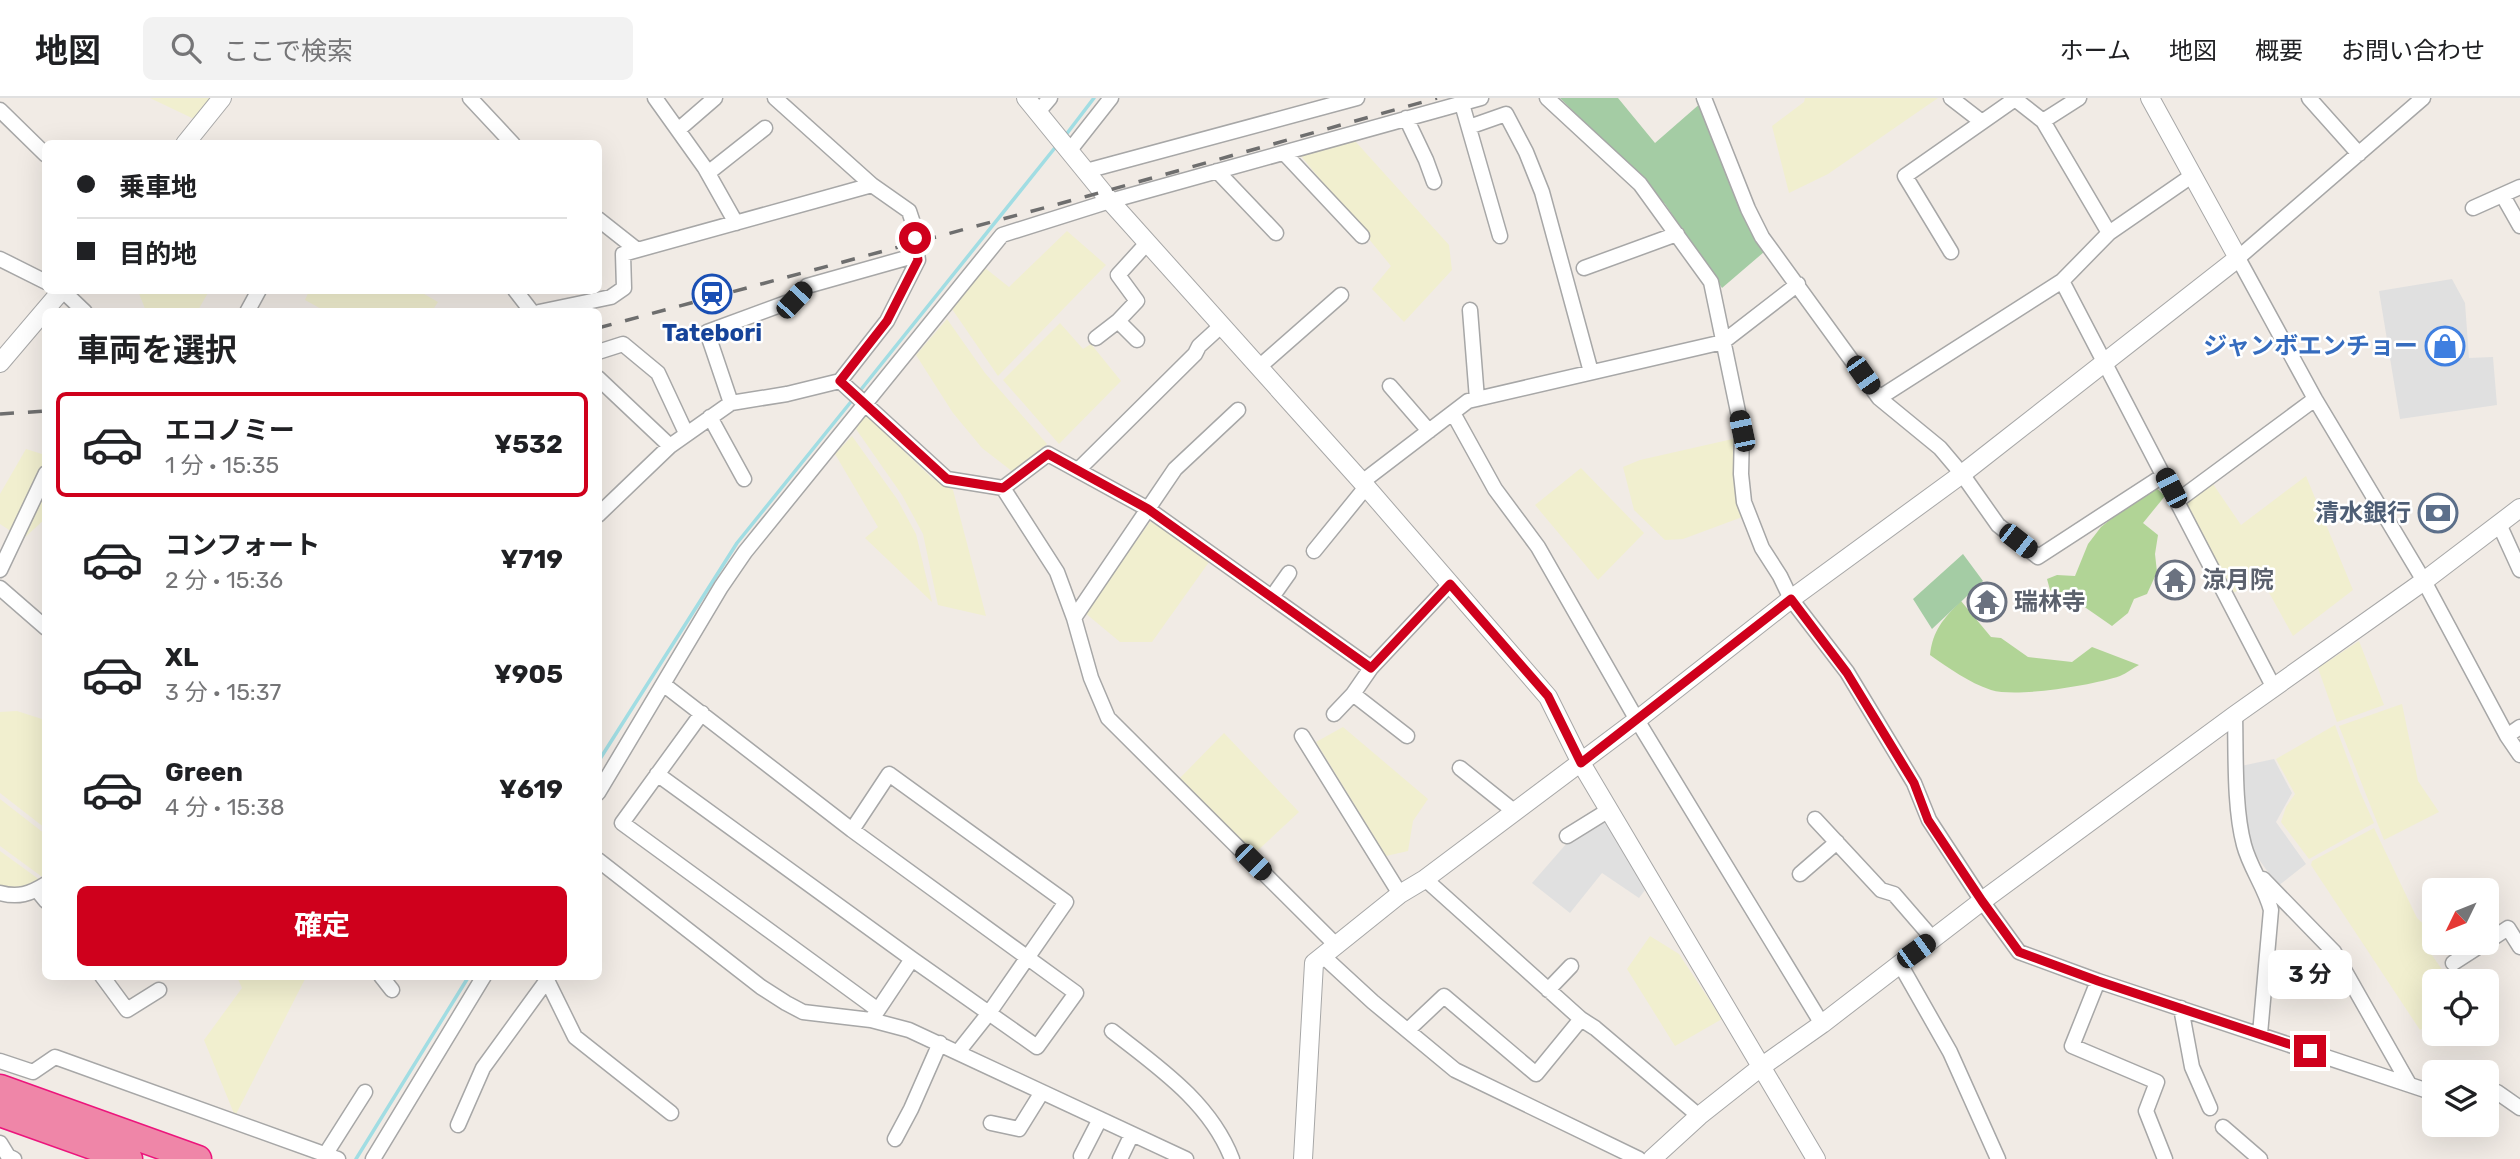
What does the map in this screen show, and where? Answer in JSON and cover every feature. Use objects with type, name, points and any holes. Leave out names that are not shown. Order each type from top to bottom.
[{"type":"highway","points":[[0,1088],[18,1111],[129,1159]]},
{"type":"highway","points":[[18,1111],[198,1159]]},
{"type":"street","points":[[188,140],[222,98]]},
{"type":"street","points":[[470,98],[509,140]]},
{"type":"street","points":[[655,98],[708,173],[736,223]]},
{"type":"street","points":[[678,130],[715,98]]},
{"type":"street","points":[[602,511],[670,446],[731,403],[787,394],[840,381],[887,321],[918,260],[909,211],[872,185],[775,98]]},
{"type":"street","points":[[1070,150],[1111,98]]},
{"type":"street","points":[[1086,171],[1357,98]]},
{"type":"street","points":[[602,786],[721,587],[745,552],[1002,235],[1111,201],[1481,98]]},
{"type":"street","points":[[1547,98],[1640,184],[1711,282],[1742,431],[1741,474],[1744,502],[1762,548],[1791,599],[1847,673],[1914,783],[1928,820],[2019,952],[2422,1089]]},
{"type":"street","points":[[1704,98],[1748,209],[1762,237],[1879,398],[1940,447],[1998,526],[2038,556],[2164,475]]},
{"type":"street","points":[[1951,98],[1982,122]]},
{"type":"street","points":[[1951,252],[1905,176],[2015,98],[2043,121],[2109,233]]},
{"type":"street","points":[[2043,121],[2079,98]]},
{"type":"street","points":[[2150,98],[2315,399],[2424,580],[2507,736],[2520,755]]},
{"type":"street","points":[[2309,98],[2359,154]]},
{"type":"street","points":[[1303,1159],[1314,963],[1400,894],[1426,879],[1581,763],[1791,599],[1962,474],[2106,363],[2238,258],[2423,98]]},
{"type":"street","points":[[1462,104],[1500,236]]},
{"type":"street","points":[[1039,107],[1111,201],[1548,696],[1581,763],[1816,1159]]},
{"type":"street","points":[[0,110],[42,151]]},
{"type":"street","points":[[1469,127],[1506,114],[1526,152],[1542,192],[1591,372]]},
{"type":"street","points":[[1406,118],[1434,182]]},
{"type":"street","points":[[708,173],[765,128]]},
{"type":"street","points":[[1284,153],[1362,236]]},
{"type":"street","points":[[1217,172],[1276,233]]},
{"type":"street","points":[[1879,398],[2062,281],[2109,233],[2193,175]]},
{"type":"street","points":[[559,308],[611,298],[624,288],[623,254],[872,185]]},
{"type":"street","points":[[2473,208],[2520,187]]},
{"type":"street","points":[[2503,196],[2520,226]]},
{"type":"street","points":[[602,222],[636,249]]},
{"type":"street","points":[[1584,268],[1677,234]]},
{"type":"street","points":[[1096,338],[1118,321],[1137,301],[1118,275],[1148,242]]},
{"type":"street","points":[[731,403],[707,332],[794,300],[807,286],[917,255]]},
{"type":"street","points":[[0,259],[42,280]]},
{"type":"street","points":[[2062,281],[2274,688]]},
{"type":"street","points":[[1314,551],[1364,485],[1468,401],[1723,342],[1798,284]]},
{"type":"street","points":[[47,308],[59,294]]},
{"type":"street","points":[[65,294],[81,308]]},
{"type":"street","points":[[518,294],[529,308]]},
{"type":"street","points":[[1259,367],[1341,295]]},
{"type":"street","points":[[1470,310],[1478,399]]},
{"type":"street","points":[[0,363],[42,314]]},
{"type":"street","points":[[1118,321],[1137,340]]},
{"type":"street","points":[[1079,469],[1222,325]]},
{"type":"street","points":[[602,351],[623,344],[658,373],[686,433]]},
{"type":"street","points":[[840,381],[947,479],[1003,488],[1048,454],[1079,469],[1148,509],[1371,668]]},
{"type":"street","points":[[602,383],[670,446]]},
{"type":"street","points":[[1390,386],[1429,431]]},
{"type":"street","points":[[2177,501],[2315,399]]},
{"type":"street","points":[[1074,618],[1175,469],[1238,410]]},
{"type":"street","points":[[1453,412],[1495,489],[1538,547],[1637,720],[1822,1024]]},
{"type":"street","points":[[710,417],[744,479]]},
{"type":"street","points":[[0,570],[42,481]]},
{"type":"street","points":[[1003,488],[1057,572],[1074,618],[1091,678],[1108,718],[1329,950],[1373,1002],[1455,1070],[1639,1159]]},
{"type":"street","points":[[1652,1159],[1699,1116],[1982,901],[2520,508]]},
{"type":"street","points":[[2499,524],[2520,570]]},
{"type":"street","points":[[1272,597],[1289,573]]},
{"type":"street","points":[[1334,714],[1353,694],[1371,668],[1450,584]]},
{"type":"street","points":[[0,588],[42,625]]},
{"type":"street","points":[[657,774],[912,960],[1037,1047],[1076,993],[852,830],[663,684]]},
{"type":"street","points":[[1353,694],[1407,736]]},
{"type":"street","points":[[702,713],[622,823],[874,1015],[940,1043],[1179,1158]]},
{"type":"street","points":[[2235,715],[2240,824],[2245,848],[2272,910],[2260,1034]]},
{"type":"street","points":[[2507,736],[2520,727]]},
{"type":"street","points":[[1302,736],[1400,894]]},
{"type":"street","points":[[1460,768],[1515,812]]},
{"type":"street","points":[[852,830],[889,774],[1066,902],[989,1013],[958,1052]]},
{"type":"street","points":[[1567,836],[1609,810]]},
{"type":"street","points":[[1815,819],[1881,890],[1894,894],[1933,939]]},
{"type":"street","points":[[1800,874],[1837,842]]},
{"type":"street","points":[[602,863],[761,987],[786,1003],[803,1012],[874,1015]]},
{"type":"street","points":[[2257,873],[2334,952],[2409,1084]]},
{"type":"street","points":[[1426,879],[1581,1019],[1699,1116]]},
{"type":"street","points":[[0,893],[12,896],[42,892]]},
{"type":"street","points":[[2499,933],[2508,928],[2520,947]]},
{"type":"street","points":[[2453,963],[2464,956]]},
{"type":"street","points":[[874,1015],[912,960]]},
{"type":"street","points":[[1900,964],[1950,1052],[1998,1159]]},
{"type":"street","points":[[1548,990],[1571,966]]},
{"type":"street","points":[[105,980],[127,1010],[159,990]]},
{"type":"street","points":[[384,980],[392,990]]},
{"type":"street","points":[[373,1159],[482,980]]},
{"type":"street","points":[[458,1125],[483,1068],[545,980]]},
{"type":"street","points":[[546,980],[575,1037],[671,1113]]},
{"type":"street","points":[[2098,981],[2072,1046],[2157,1082],[2146,1111],[2165,1159]]},
{"type":"street","points":[[1408,1030],[1444,996],[1536,1074],[1581,1019]]},
{"type":"street","points":[[2181,1008],[2192,1067],[2210,1108]]},
{"type":"street","points":[[1112,1031],[1191,1097],[1219,1132],[1232,1159]]},
{"type":"street","points":[[895,1139],[940,1043]]},
{"type":"street","points":[[0,1061],[33,1072],[55,1057],[332,1157],[365,1093]]},
{"type":"street","points":[[992,1124],[1019,1129],[1042,1092]]},
{"type":"street","points":[[2499,1093],[2520,1108]]},
{"type":"street","points":[[1080,1155],[1100,1119]]},
{"type":"street","points":[[2223,1127],[2260,1159]]},
{"type":"street","points":[[1120,1159],[1132,1134]]},
{"type":"street","points":[[0,1143],[8,1156],[15,1159]]},
{"type":"shaded area","points":[[150,98],[210,98],[194,119]]},
{"type":"shaded area","points":[[1805,98],[1938,98],[1828,174],[1789,193],[1772,126],[1804,102]]},
{"type":"shaded area","points":[[1355,141],[1449,245],[1452,270],[1404,322],[1372,289],[1391,266],[1301,156]]},
{"type":"shaded area","points":[[1067,231],[1106,265],[998,376],[952,309],[985,268],[1009,287]]},
{"type":"shaded area","points":[[2452,279],[2465,303],[2469,358],[2493,357],[2497,405],[2400,419],[2379,291]]},
{"type":"shaded area","points":[[140,294],[207,294],[199,308],[145,308]]},
{"type":"shaded area","points":[[308,294],[424,294],[438,302],[434,308],[320,308],[305,300]]},
{"type":"shaded area","points":[[947,319],[985,373],[1047,444],[1013,472],[982,448],[953,413],[916,355]]},
{"type":"shaded area","points":[[1060,323],[1083,349],[1091,344],[1121,381],[1059,444],[1003,380]]},
{"type":"shaded area","points":[[865,414],[932,478],[953,490],[986,616],[938,605],[923,534],[902,495],[856,429]]},
{"type":"shaded area","points":[[852,436],[897,499],[916,534],[932,602],[865,538],[878,527],[835,454]]},
{"type":"shaded area","points":[[1737,438],[1745,516],[1683,539],[1665,540],[1634,510],[1623,467],[1640,460]]},
{"type":"shaded area","points":[[26,449],[42,454],[42,522],[23,539],[0,524],[0,494]]},
{"type":"shaded area","points":[[1581,468],[1644,533],[1598,580],[1535,505]]},
{"type":"shaded area","points":[[2306,476],[2353,590],[2293,636],[2261,578],[2231,594],[2181,503],[2213,484],[2241,525]]},
{"type":"shaded area","points":[[1150,522],[1157,523],[1209,562],[1152,642],[1120,642],[1084,612]]},
{"type":"shaded area","points":[[2359,641],[2384,705],[2337,722],[2318,668]]},
{"type":"shaded area","points":[[2402,704],[2418,781],[2439,812],[2384,840],[2339,726]]},
{"type":"shaded area","points":[[17,711],[42,719],[42,826],[0,793],[0,712]]},
{"type":"shaded area","points":[[2335,725],[2374,823],[2309,859],[2281,822],[2286,807],[2295,794],[2276,759]]},
{"type":"shaded area","points":[[1343,727],[1428,799],[1413,821],[1408,851],[1386,856],[1316,742]]},
{"type":"shaded area","points":[[1224,733],[1299,812],[1254,854],[1180,778]]},
{"type":"shaded area","points":[[2274,759],[2292,793],[2276,822],[2306,864],[2278,886],[2250,847],[2243,804],[2241,766]]},
{"type":"shaded area","points":[[0,799],[42,832],[42,877],[0,846]]},
{"type":"shaded area","points":[[1607,820],[1645,890],[1639,898],[1602,873],[1570,913],[1532,883],[1567,843]]},
{"type":"shaded area","points":[[2374,828],[2417,918],[2422,923],[2422,956],[2433,956],[2442,969],[2422,969],[2422,1029],[2420,1030],[2311,865],[2312,861]]},
{"type":"shaded area","points":[[0,851],[42,882],[37,890],[0,891]]},
{"type":"shaded area","points":[[1650,936],[1679,954],[1722,1019],[1675,1046],[1627,969]]},
{"type":"shaded area","points":[[238,980],[304,980],[235,1116],[204,1040],[242,988]]},
{"type":"green space","points":[[1560,98],[1618,98],[1655,143],[1702,102],[1718,148],[1764,252],[1722,288],[1665,204]]},
{"type":"green space","points":[[2153,485],[2165,496],[2143,523],[2158,535],[2155,554],[2157,572],[2147,594],[2134,599],[2128,613],[2112,626],[2076,601],[2056,596],[2050,590],[2047,579],[2057,575],[2075,576],[2088,544],[2101,527]]},
{"type":"green space","points":[[1963,554],[1983,581],[1932,629],[1913,599]]},
{"type":"green space","points":[[1961,601],[1991,637],[2001,638],[2028,657],[2072,662],[2092,647],[2139,665],[2120,676],[2092,683],[2037,691],[1991,690],[1967,679],[1930,655],[1940,625]]},
{"type":"waterway","points":[[1065,136],[1094,98]]},
{"type":"waterway","points":[[859,392],[1058,144]]},
{"type":"waterway","points":[[602,756],[737,543],[854,398]]},
{"type":"waterway","points":[[356,1159],[467,980]]},
{"type":"railway","points":[[602,327],[1088,196],[1437,98]]},
{"type":"railway","points":[[0,414],[42,411]]},
{"type":"place","name":"Tatebori","points":[[712,294]]},
{"type":"place","name":"ジャンボエンチョー","points":[[2445,346]]},
{"type":"place","name":"清水銀行","points":[[2438,513]]},
{"type":"place","name":"涼月院","points":[[2175,580]]},
{"type":"place","name":"瑞林寺","points":[[1987,602]]},
{"type":"route","points":[[915,238],[918,260],[887,321],[840,381],[947,479],[1003,488],[1048,454],[1148,509],[1371,668],[1450,584],[1548,696],[1581,763],[1791,599],[1847,673],[1914,783],[1928,820],[2019,952],[2310,1051]]}]
